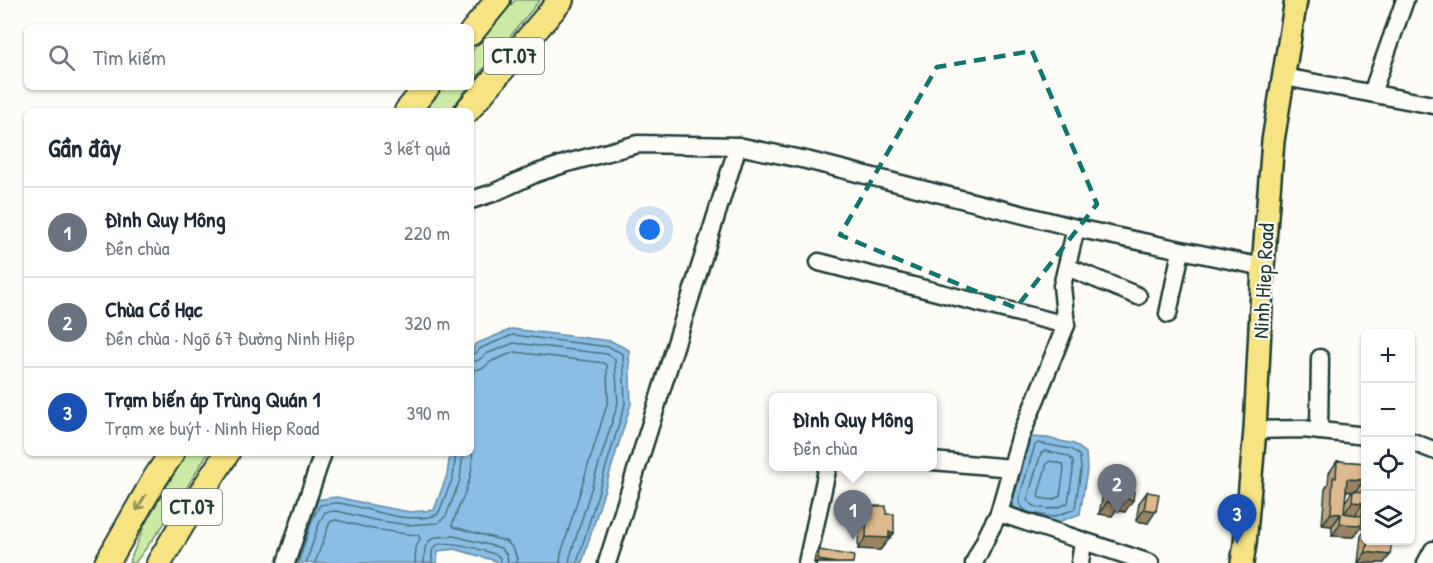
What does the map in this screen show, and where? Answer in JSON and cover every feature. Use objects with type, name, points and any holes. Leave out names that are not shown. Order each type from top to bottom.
[{"type":"highway","name":"CT.07","points":[[474,29],[498,0]]},
{"type":"highway","name":"CT.07","points":[[470,108],[561,0]]},
{"type":"highway","points":[[410,108],[424,90]]},
{"type":"highway","name":"CT.07","points":[[107,563],[170,456]]},
{"type":"highway","name":"CT.07","points":[[159,563],[225,456]]},
{"type":"main road","name":"Ninh Hiep Road","points":[[1242,563],[1256,430],[1263,267],[1273,141],[1296,0]]},
{"type":"street","points":[[1372,93],[1405,0]]},
{"type":"street","points":[[1284,77],[1433,105]]},
{"type":"street","points":[[474,199],[537,173],[638,144],[738,147],[806,160],[1076,228],[1263,267]]},
{"type":"street","points":[[607,563],[738,147]]},
{"type":"street","points":[[975,563],[999,513],[1020,438],[1066,325],[1062,286],[1076,228]]},
{"type":"street","points":[[1168,314],[1181,251]]},
{"type":"street","points":[[819,262],[1066,325]]},
{"type":"street","points":[[1067,267],[1138,296]]},
{"type":"street","points":[[1318,431],[1320,358]]},
{"type":"street","points":[[1256,430],[1303,429],[1361,436]]},
{"type":"street","points":[[1415,443],[1433,450]]},
{"type":"street","points":[[286,563],[322,456]]},
{"type":"street","points":[[937,461],[1012,468]]},
{"type":"street","points":[[807,563],[827,471]]},
{"type":"street","points":[[999,513],[1150,563]]},
{"type":"street","points":[[1080,563],[1083,542]]},
{"type":"street","points":[[1426,563],[1433,550]]},
{"type":"highlighted area","points":[[1032,51],[1097,204],[1016,308],[840,235],[937,67]]},
{"type":"green space","points":[[515,0],[540,0],[474,80],[474,48]]},
{"type":"green space","points":[[441,90],[466,90],[452,108],[426,108]]},
{"type":"green space","points":[[184,456],[206,456],[164,524],[135,563],[129,563],[145,524]]},
{"type":"water","points":[[512,329],[611,341],[629,350],[631,404],[582,563],[497,563],[455,549],[438,551],[437,563],[292,563],[315,500],[337,497],[410,512],[434,510],[447,475],[450,456],[474,456],[475,344]]},
{"type":"water","points":[[1031,437],[1074,444],[1086,453],[1087,470],[1080,514],[1053,524],[1024,517],[1014,508],[1013,500]]},
{"type":"building","points":[[1337,461],[1361,463],[1361,480],[1347,479],[1344,513],[1361,516],[1361,525],[1340,524],[1341,514],[1331,513],[1333,477],[1336,478]]},
{"type":"building","points":[[1111,482],[1125,484],[1124,489],[1134,491],[1133,500],[1122,498],[1120,504],[1107,502]]},
{"type":"building","points":[[1353,491],[1361,492],[1361,503],[1352,502]]},
{"type":"building","points":[[1147,492],[1159,494],[1156,511],[1144,509]]},
{"type":"building","points":[[867,506],[886,506],[886,514],[894,514],[894,533],[889,532],[889,538],[866,537]]},
{"type":"building","points":[[1367,545],[1391,545],[1390,555],[1366,552]]},
{"type":"building","points":[[819,550],[854,556],[853,563],[818,560]]},
{"type":"place","name":"Chùa Cổ Hạc","points":[[1117,514]]},
{"type":"place","name":"Đình Quy Mông","points":[[853,540]]},
{"type":"place","name":"Trạm biến áp Trùng Quán 1","points":[[1237,544]]}]
